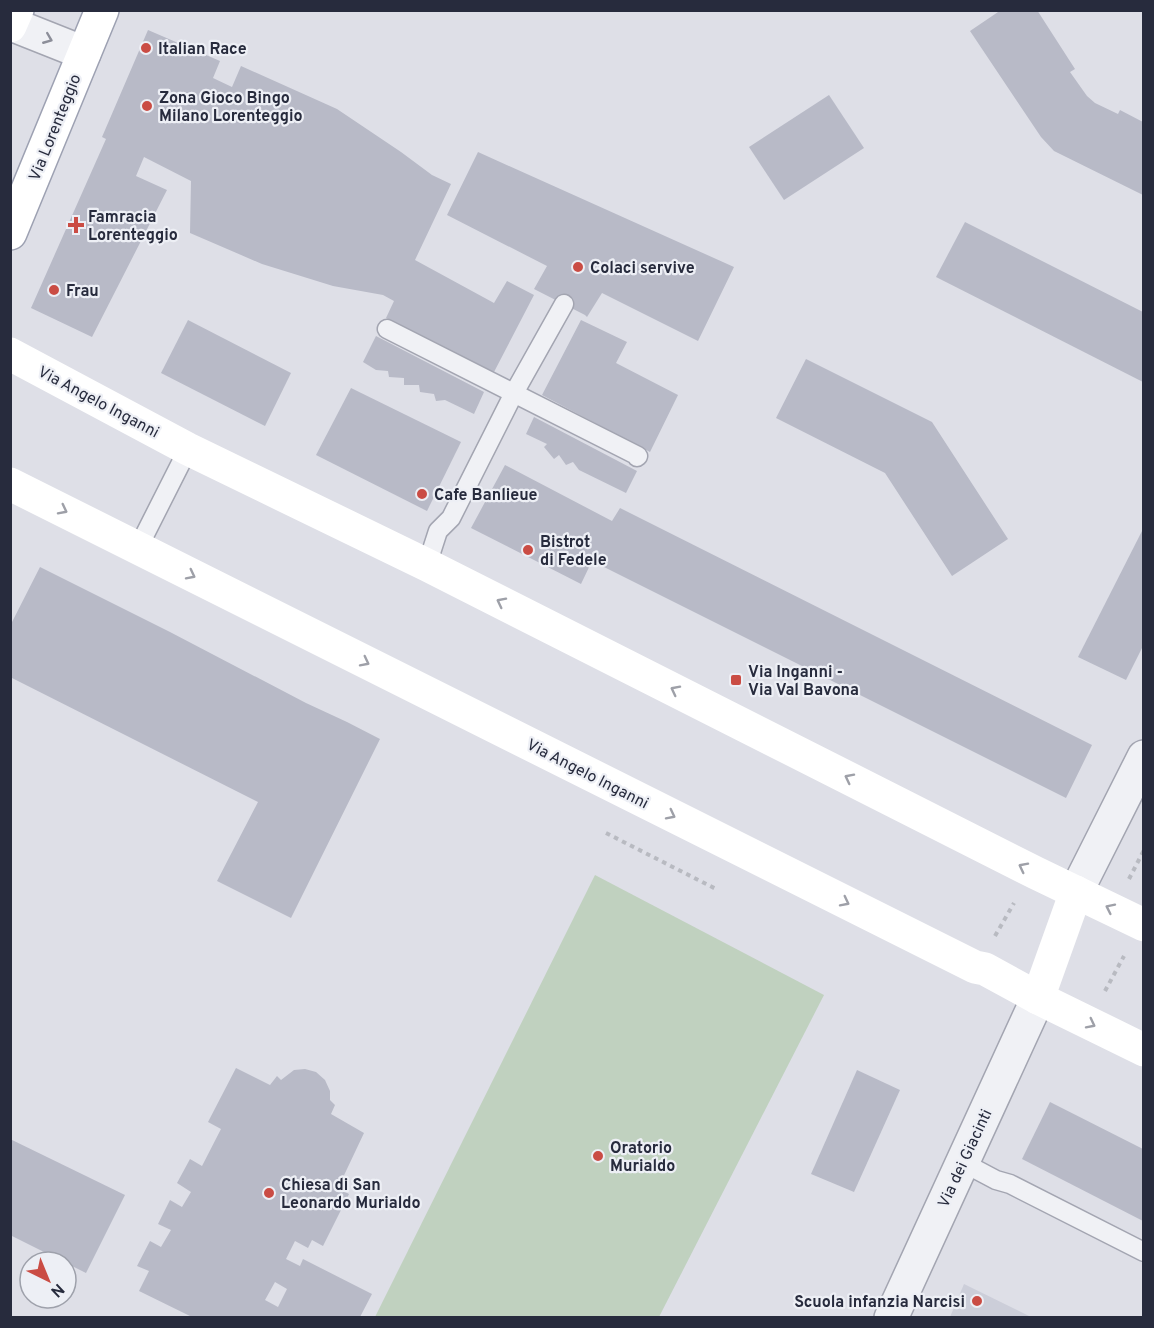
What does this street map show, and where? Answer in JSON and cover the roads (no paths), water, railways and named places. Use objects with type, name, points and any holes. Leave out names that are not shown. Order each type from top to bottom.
[{"type":"street","name":"Via Lorenteggio","points":[[17,10],[11,25],[84,54]]},
{"type":"street","name":"Via Lorenteggio","points":[[10,233],[102,10]]},
{"type":"street","name":"Via Angelo Inganni","points":[[10,354],[188,449],[427,565],[1143,925]]},
{"type":"street","name":"Via Angelo Inganni","points":[[10,484],[975,967],[985,969],[1143,1050]]},
{"type":"street","points":[[1038,998],[1076,892],[1143,757]]},
{"type":"street","name":"Via dei Giacinti","points":[[891,1317],[1038,998]]},
{"type":"lane","points":[[427,565],[438,531],[450,518],[514,393],[564,304]]},
{"type":"lane","points":[[387,329],[637,457]]},
{"type":"lane","points":[[138,548],[188,449]]},
{"type":"lane","points":[[962,1162],[1143,1252]]},
{"type":"place","name":"Italian Race","points":[[146,48]]},
{"type":"place","name":"Zona Gioco Bingo Milano Lorenteggio","points":[[147,106]]},
{"type":"place","name":"Famracia Lorenteggio","points":[[76,225]]},
{"type":"place","name":"Colaci servive","points":[[578,267]]},
{"type":"place","name":"Frau","points":[[54,290]]},
{"type":"place","name":"Cafe Banlieue","points":[[422,494]]},
{"type":"place","name":"Bistrot di Fedele","points":[[528,550]]},
{"type":"place","name":"Via Inganni - Via Val Bavona","points":[[736,680]]},
{"type":"place","name":"Oratorio Murialdo","points":[[598,1156]]},
{"type":"place","name":"Chiesa di San Leonardo Murialdo","points":[[269,1193]]},
{"type":"place","name":"Scuola infanzia Narcisi","points":[[977,1301]]}]
